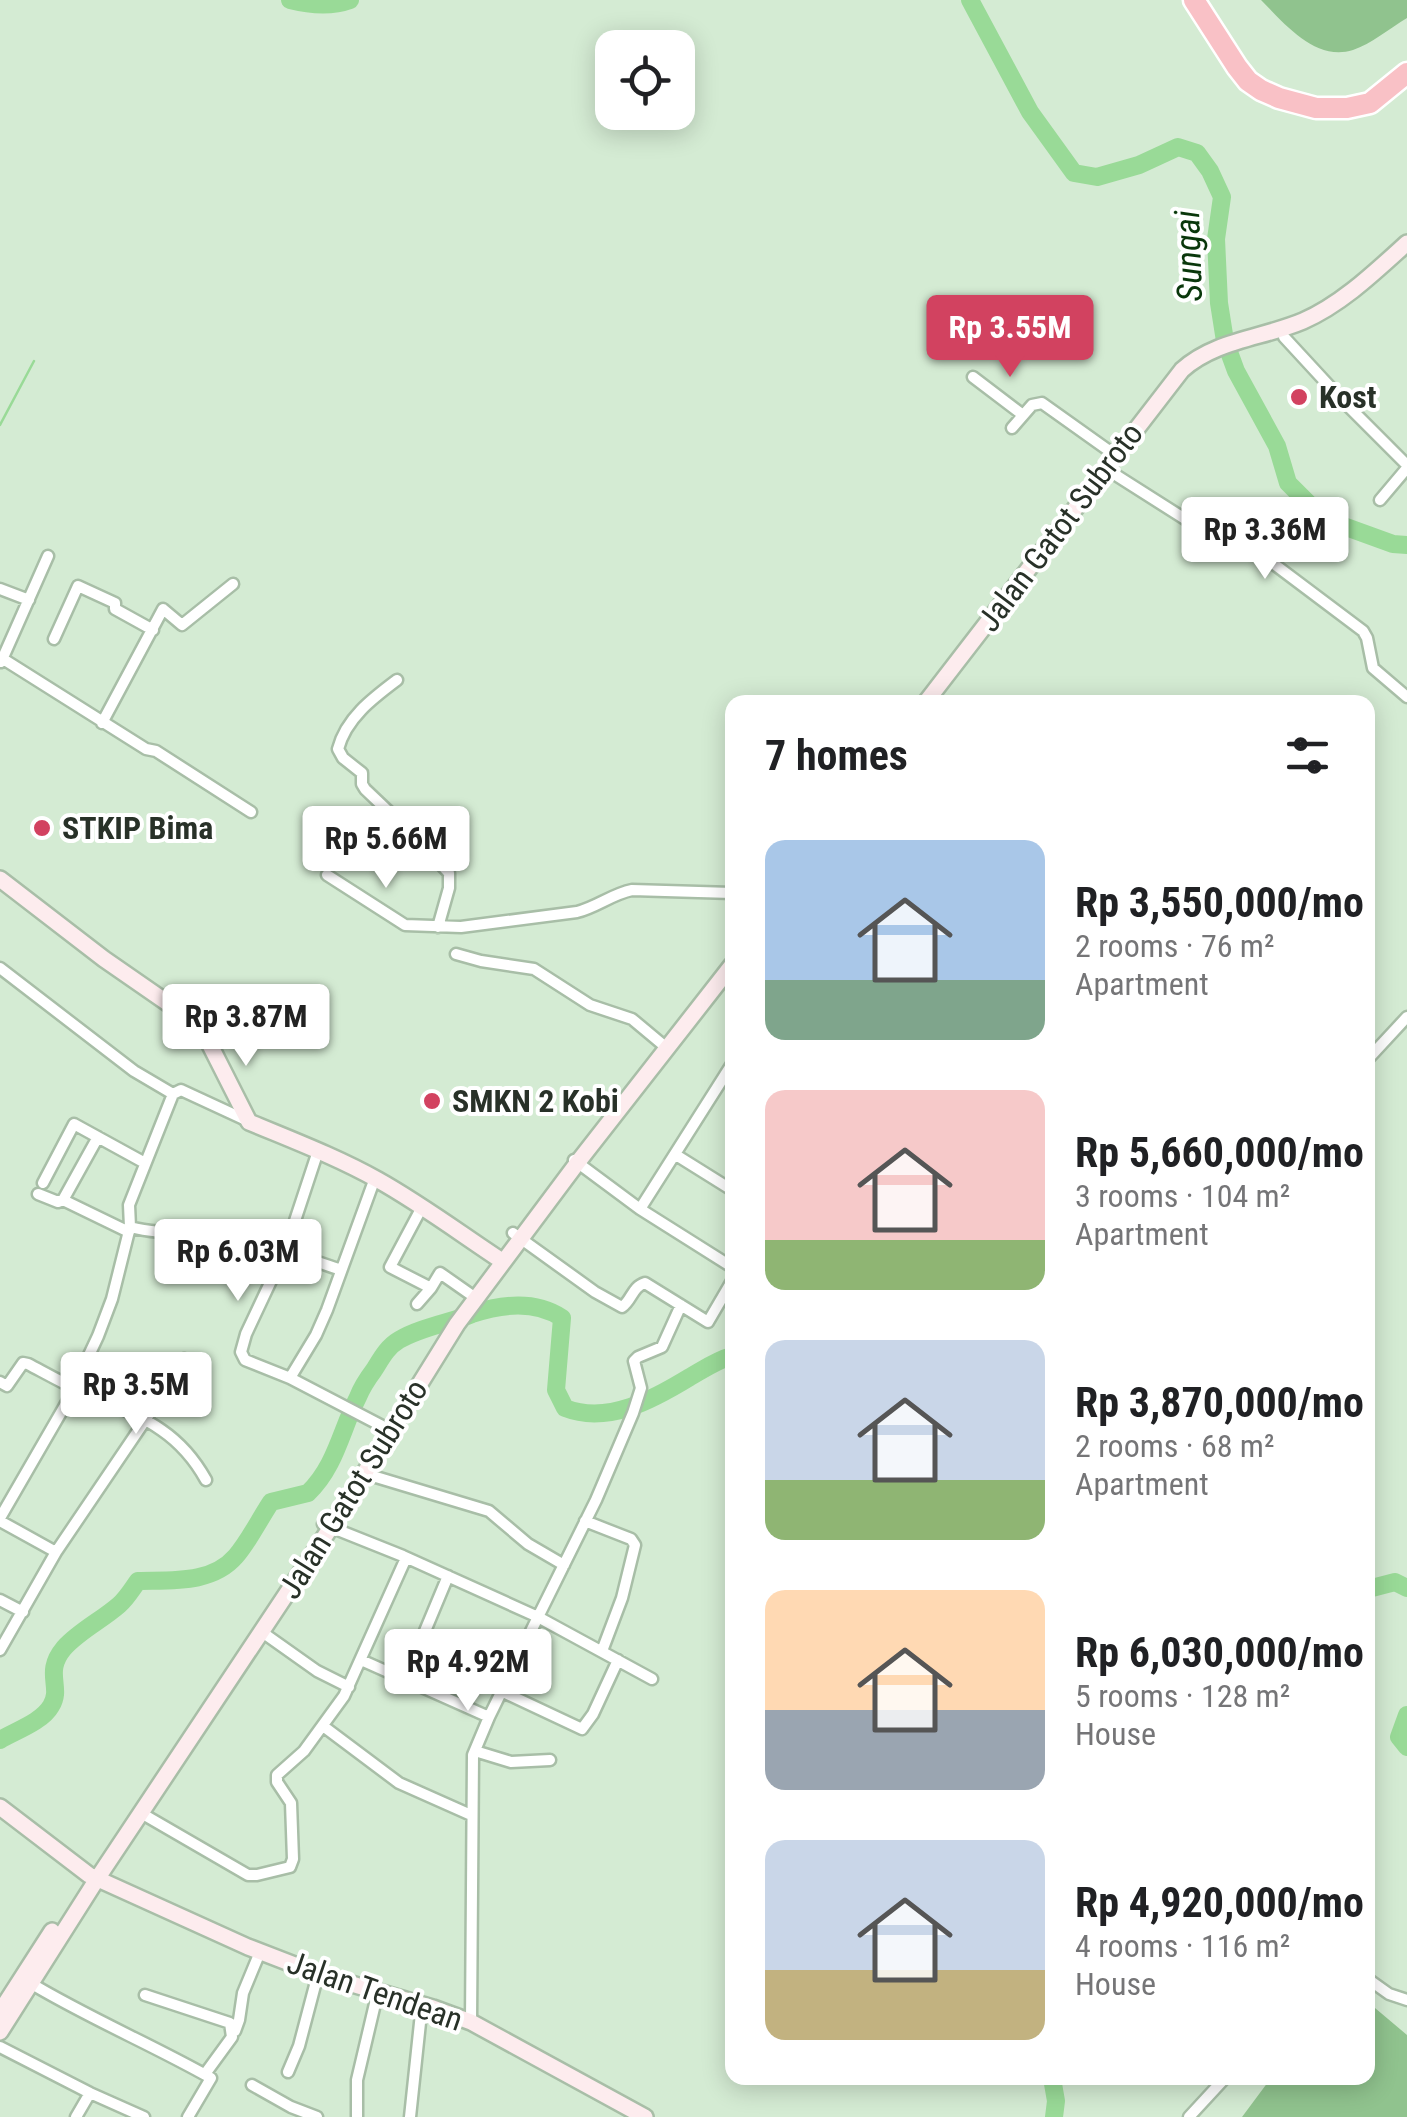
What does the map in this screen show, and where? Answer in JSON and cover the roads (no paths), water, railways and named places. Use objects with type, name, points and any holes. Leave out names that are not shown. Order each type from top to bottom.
[{"type":"highway","points":[[1200,3],[1248,81],[1279,98],[1316,108],[1362,106],[1407,73]]},
{"type":"street","name":"Jalan Gatot Subroto","points":[[1252,342],[1284,337],[1346,307],[1398,256],[1407,242]]},
{"type":"street","name":"Jalan Gatot Subroto","points":[[932,695],[1183,381],[1210,356],[1315,315],[1398,256]]},
{"type":"street","points":[[1284,337],[1407,466],[1380,500]]},
{"type":"street","points":[[973,377],[1023,415]]},
{"type":"street","points":[[1012,428],[1032,405],[1042,403],[1113,464],[1196,526],[1219,538],[1250,546],[1363,631],[1373,668],[1407,697]]},
{"type":"street","name":"Jalan Gatot Subroto","points":[[940,695],[1113,464]]},
{"type":"street","points":[[48,556],[1,660],[252,812]]},
{"type":"street","points":[[102,723],[164,609],[182,625],[233,584]]},
{"type":"street","points":[[54,640],[78,586],[115,604],[116,610],[152,630]]},
{"type":"street","points":[[0,588],[29,600]]},
{"type":"street","points":[[397,680],[353,719],[338,749],[362,773],[365,790],[449,874],[438,927]]},
{"type":"street","points":[[327,875],[401,924],[438,927],[577,912],[632,890],[725,893]]},
{"type":"street","points":[[0,880],[192,1020],[207,1039],[249,1122]]},
{"type":"street","points":[[456,954],[534,968],[590,1004],[632,1020],[662,1044]]},
{"type":"street","name":"Jalan Gatot Subroto","points":[[575,1161],[725,963]]},
{"type":"street","points":[[0,968],[134,1072],[173,1094]]},
{"type":"street","name":"Jalan Gatot Subroto","points":[[0,2032],[27,1981],[93,1877],[327,1526],[366,1474],[470,1298],[725,975]]},
{"type":"street","points":[[1375,1051],[1407,1017]]},
{"type":"street","points":[[640,1209],[725,1075]]},
{"type":"street","points":[[56,1552],[0,1520],[74,1388],[98,1336],[112,1299],[129,1229],[129,1205],[173,1094],[180,1090],[375,1178],[498,1259]]},
{"type":"street","points":[[145,1164],[74,1124],[40,1188],[58,1202],[64,1200],[129,1229],[230,1237],[341,1270]]},
{"type":"street","points":[[64,1200],[98,1138]]},
{"type":"street","points":[[318,1150],[286,1251],[241,1352],[244,1360],[290,1378],[380,1425]]},
{"type":"street","points":[[676,1155],[725,1186]]},
{"type":"street","points":[[575,1161],[640,1209],[725,1263]]},
{"type":"street","points":[[290,1378],[316,1335],[375,1178]]},
{"type":"street","points":[[422,1206],[390,1267],[430,1288]]},
{"type":"street","points":[[516,1236],[616,1306],[625,1306],[634,1290],[646,1283],[708,1322],[725,1293]]},
{"type":"street","points":[[417,1304],[440,1274],[470,1298]]},
{"type":"street","points":[[471,2022],[473,1755],[618,1451],[641,1388],[634,1361],[662,1346],[682,1304]]},
{"type":"street","name":"Jalan Gatot Subroto","points":[[93,1877],[141,1813],[226,1677],[262,1632],[327,1526],[380,1425],[455,1323]]},
{"type":"street","points":[[0,1650],[56,1552],[184,1358]]},
{"type":"street","points":[[0,1382],[7,1386],[23,1363],[146,1420],[184,1446],[206,1480]]},
{"type":"street","points":[[366,1474],[490,1511],[528,1544],[564,1565]]},
{"type":"street","points":[[585,1521],[635,1545],[622,1598],[602,1651]]},
{"type":"street","points":[[327,1526],[538,1617],[652,1678]]},
{"type":"street","points":[[141,1813],[243,1873],[252,1876],[291,1866],[291,1804],[277,1782],[277,1774],[304,1751],[350,1687],[406,1558]]},
{"type":"street","points":[[405,1679],[448,1576]]},
{"type":"street","points":[[0,1600],[23,1612]]},
{"type":"street","points":[[262,1632],[317,1670],[350,1687]]},
{"type":"street","points":[[361,1660],[488,1717]]},
{"type":"street","points":[[503,1692],[582,1729],[618,1660]]},
{"type":"street","points":[[323,1726],[398,1783],[471,1815]]},
{"type":"street","points":[[475,1750],[511,1762],[550,1760]]},
{"type":"street","name":"Jalan Tendean","points":[[0,1807],[93,1877],[260,1952],[471,2022],[645,2117]]},
{"type":"street","points":[[205,2074],[232,2037],[243,1993],[260,1952]]},
{"type":"street","points":[[288,2072],[318,1974]]},
{"type":"street","name":"Jalan Gatot Subroto","points":[[0,2012],[27,1981]]},
{"type":"street","points":[[27,1981],[211,2078],[188,2117]]},
{"type":"street","points":[[1375,1984],[1407,2000]]},
{"type":"street","points":[[357,2117],[358,2080],[378,1991]]},
{"type":"street","points":[[145,1995],[228,2021],[232,2037]]},
{"type":"street","points":[[410,2117],[422,2004]]},
{"type":"street","points":[[0,2047],[144,2117]]},
{"type":"street","points":[[252,2085],[317,2117]]},
{"type":"street","points":[[1189,2117],[1219,2085]]},
{"type":"street","points":[[76,2117],[90,2094]]},
{"type":"waterway","name":"Sungai","points":[[290,0],[320,4],[350,0]]},
{"type":"waterway","name":"Sungai","points":[[970,0],[1030,112],[1074,173],[1097,177],[1139,165],[1178,147],[1197,153],[1222,197],[1216,239],[1225,341],[1236,371],[1277,446],[1288,483],[1324,519],[1393,544],[1407,545]]},
{"type":"waterway","points":[[0,425],[34,361]]},
{"type":"waterway","points":[[0,1740],[47,1712],[54,1699],[55,1665],[64,1648],[119,1605],[138,1581],[191,1579],[215,1572],[241,1550],[271,1502],[308,1493],[332,1459],[365,1383],[388,1350],[408,1336],[495,1308],[530,1306],[552,1312],[562,1318],[556,1390],[565,1408],[581,1412],[630,1407],[725,1359]]},
{"type":"waterway","name":"Sungai","points":[[1375,1587],[1395,1582],[1407,1588]]},
{"type":"waterway","name":"Sungai","points":[[1407,1715],[1399,1737],[1407,1747]]},
{"type":"waterway","points":[[1053,2085],[1054,2117]]},
{"type":"place","name":"Kost","points":[[1299,397]]},
{"type":"place","name":"STKIP Bima","points":[[42,828]]},
{"type":"place","name":"SMKN 2 Kobi","points":[[432,1101]]}]
